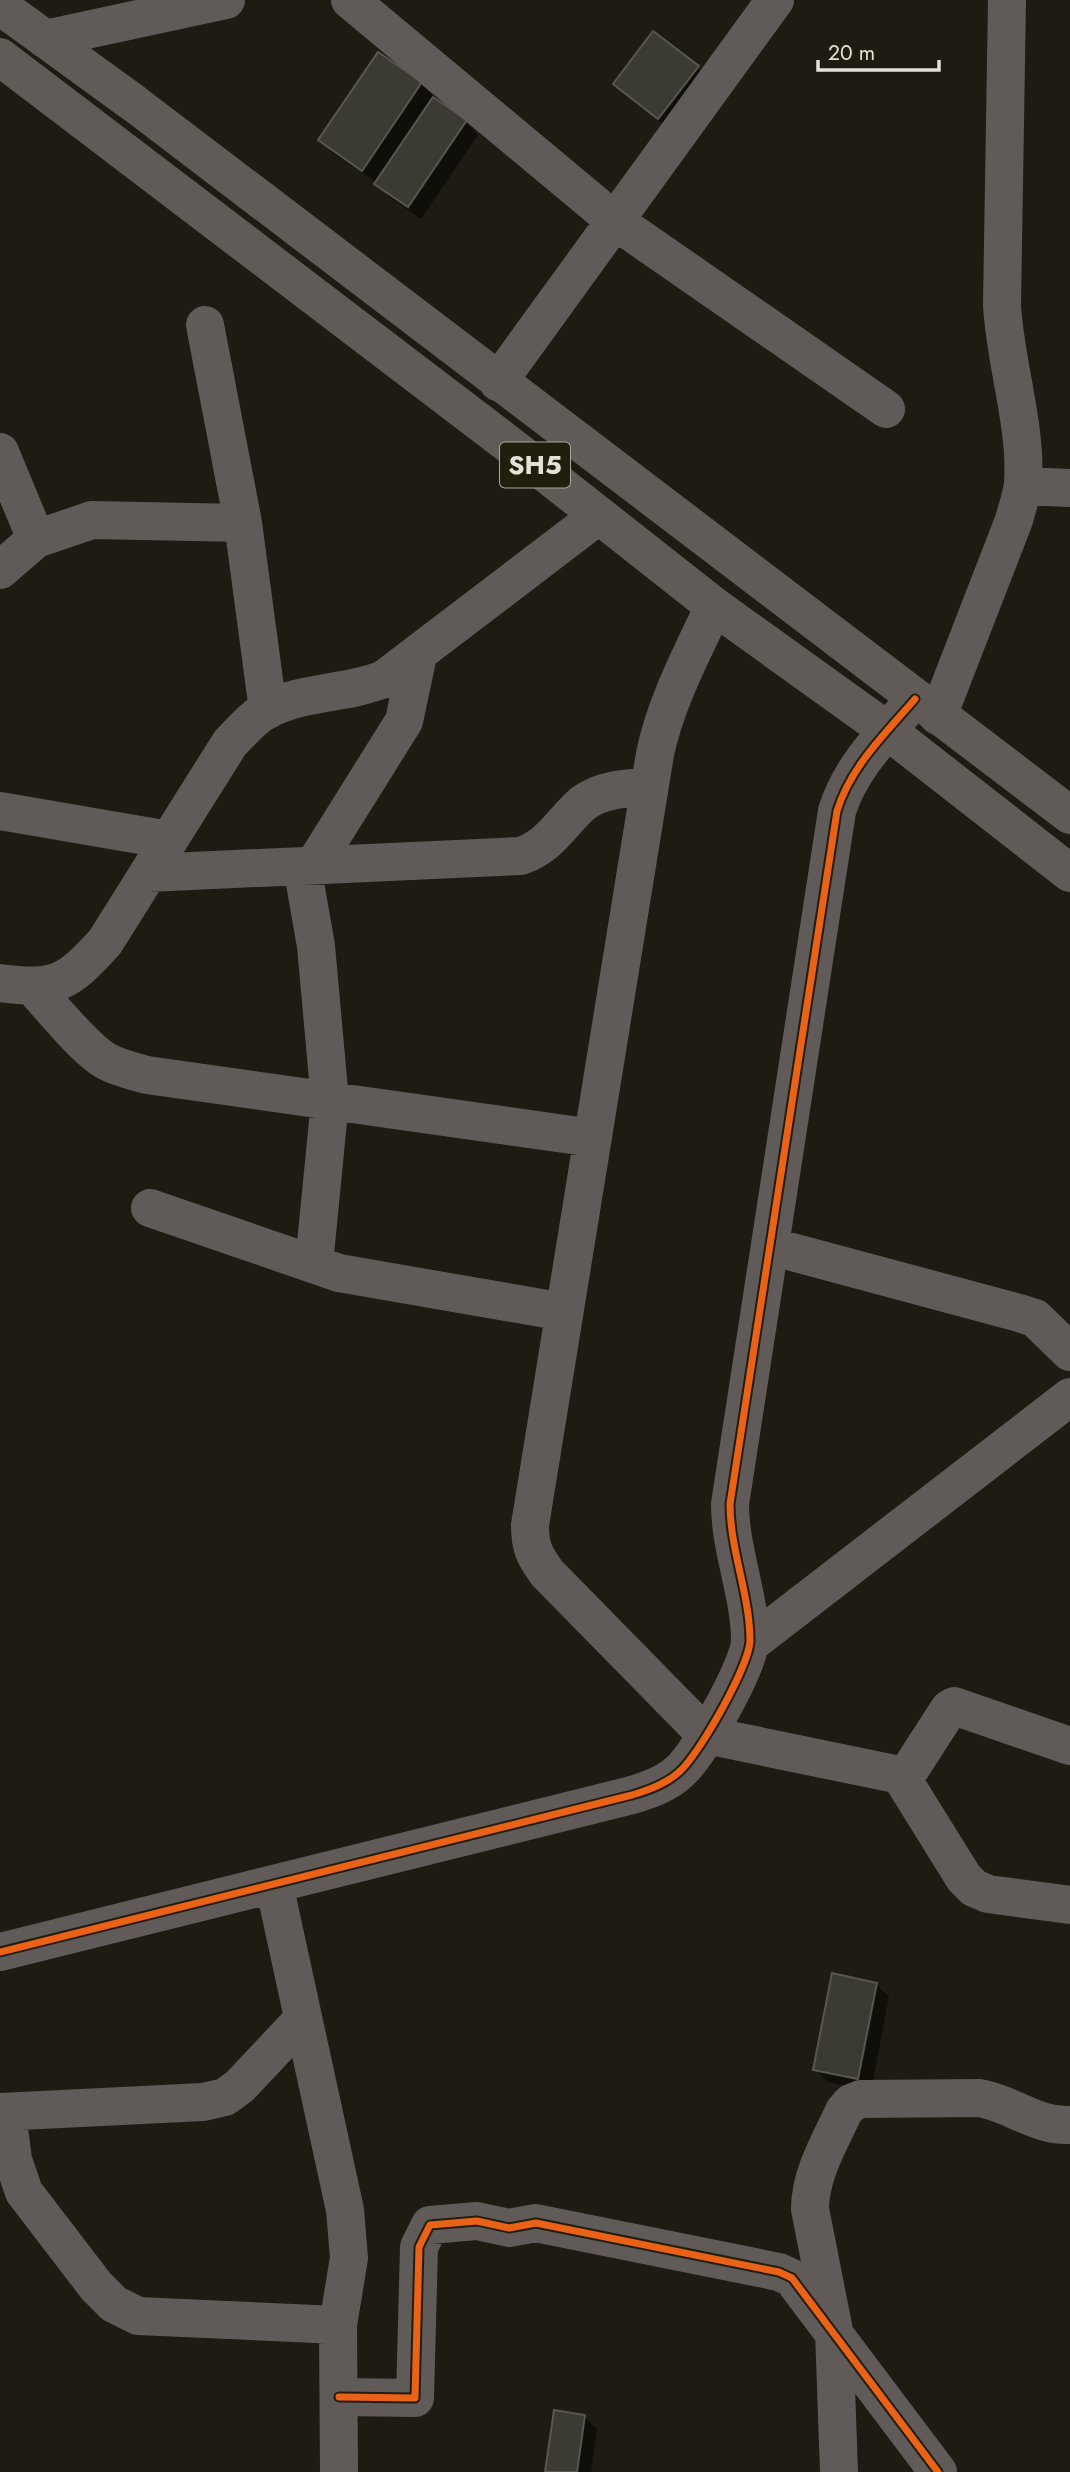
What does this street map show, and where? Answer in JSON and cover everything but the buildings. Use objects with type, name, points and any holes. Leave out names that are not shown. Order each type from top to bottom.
[{"type":"main road","name":"SH5","points":[[0,6],[135,104],[1070,815]]},
{"type":"main road","name":"SH5","points":[[0,57],[714,606],[888,731],[1070,873]]},
{"type":"street","points":[[45,39],[226,0]]},
{"type":"street","points":[[351,0],[615,221],[886,409]]},
{"type":"street","points":[[498,382],[775,0]]},
{"type":"street","points":[[0,1952],[657,1787],[678,1773],[693,1757],[746,1662],[750,1644],[748,1623],[730,1522],[730,1504],[837,811],[844,789],[854,771],[888,731],[926,707],[1014,520],[1023,486],[1023,454],[1004,335],[1002,305],[1007,0]]},
{"type":"street","points":[[205,325],[243,523],[268,710]]},
{"type":"street","points":[[0,452],[36,539]]},
{"type":"street","points":[[1023,486],[1070,488]]},
{"type":"street","points":[[17,985],[60,982],[84,966],[105,942],[230,743],[250,722],[268,710],[294,701],[365,687],[384,680],[598,516]]},
{"type":"street","points":[[0,570],[36,539],[92,520],[243,523]]},
{"type":"street","points":[[714,606],[660,727],[530,1525],[530,1542],[535,1556],[547,1573],[706,1735],[900,1775],[911,1768],[949,1709],[954,1706],[1070,1746]]},
{"type":"street","points":[[314,1264],[330,1101],[308,866],[404,721],[418,655]]},
{"type":"street","points":[[148,873],[521,856],[536,851],[549,841],[584,803],[618,789],[649,787]]},
{"type":"street","points":[[0,811],[169,840]]},
{"type":"street","points":[[17,985],[105,1061],[127,1070],[593,1138]]},
{"type":"street","points":[[150,1208],[340,1273],[564,1312]]},
{"type":"street","points":[[770,1246],[1020,1312],[1035,1318],[1070,1352]]},
{"type":"street","points":[[750,1644],[1070,1397]]},
{"type":"street","points":[[900,1775],[964,1878],[974,1888],[988,1894],[1070,1905]]},
{"type":"street","points":[[274,1884],[346,2222],[349,2258],[338,2325],[339,2472]]},
{"type":"street","points":[[303,2019],[240,2086],[225,2097],[203,2102],[4,2112],[13,2160],[24,2192],[96,2286],[114,2304],[138,2316],[338,2325]]},
{"type":"street","points":[[839,2472],[834,2331],[810,2209],[810,2195],[817,2170],[844,2111],[850,2103],[861,2099],[979,2098],[991,2100],[1047,2124],[1070,2125]]},
{"type":"street","points":[[339,2397],[415,2398],[419,2247],[430,2225],[477,2221],[509,2228],[536,2223],[779,2272],[792,2278],[801,2286],[938,2472]]},
{"type":"cycle path","points":[[0,1952],[632,1795],[669,1780],[688,1763],[732,1689],[750,1641],[730,1504],[837,811],[860,765],[915,699]]},
{"type":"cycle path","points":[[339,2397],[415,2398],[419,2247],[430,2225],[477,2221],[509,2228],[536,2223],[779,2272],[792,2278],[938,2472]]}]
